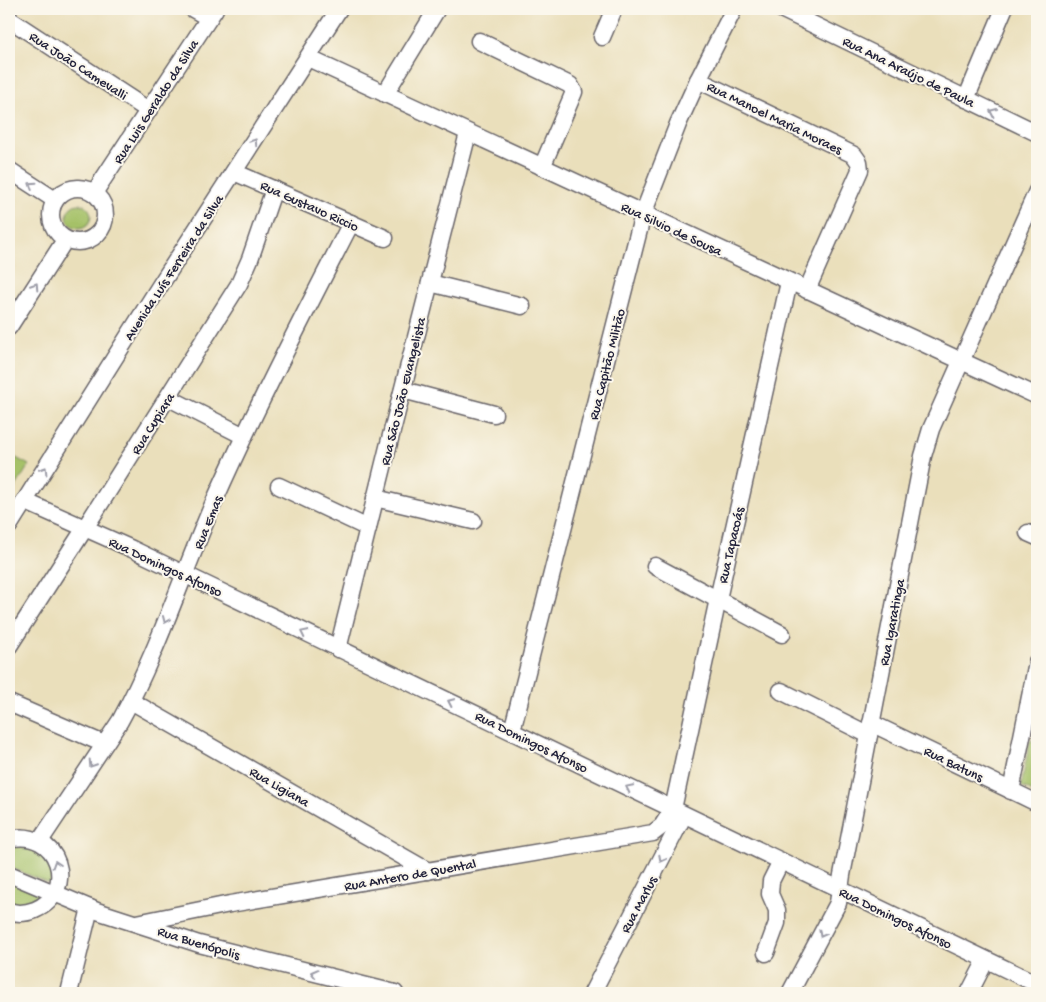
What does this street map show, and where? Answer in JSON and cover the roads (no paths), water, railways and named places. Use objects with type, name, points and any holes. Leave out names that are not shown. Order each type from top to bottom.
[{"type":"street","points":[[193,9],[212,14]]},
{"type":"street","name":"Avenida Luís Ferreira da Silva","points":[[9,526],[160,284],[339,9]]},
{"type":"street","points":[[385,94],[437,9]]},
{"type":"street","points":[[602,37],[614,9]]},
{"type":"street","name":"Rua Capitão Militão","points":[[512,731],[643,214],[678,124],[734,9]]},
{"type":"street","name":"Rua Ana Araújo de Paula","points":[[784,9],[1037,133]]},
{"type":"street","points":[[966,99],[1004,9]]},
{"type":"street","name":"Rua Luis Geraldo da Silva","points":[[94,193],[212,14]]},
{"type":"street","name":"Rua João Camevalli","points":[[9,19],[148,110]]},
{"type":"street","points":[[479,41],[570,85],[574,92],[542,167]]},
{"type":"street","name":"Rua Silvio de Sousa","points":[[308,58],[1037,396]]},
{"type":"street","name":"Rua Manoel Maria Moraes","points":[[698,80],[854,155],[860,162],[860,170],[807,290]]},
{"type":"street","name":"Rua São João Evangelista","points":[[338,649],[468,133]]},
{"type":"street","points":[[9,170],[55,200]]},
{"type":"street","name":"Rua Gustavo Riccio","points":[[234,172],[385,238]]},
{"type":"street","points":[[77,187],[94,193],[104,206],[104,222],[101,229],[96,236],[89,240],[73,242],[65,240],[58,234],[50,217],[51,208],[55,200],[61,193],[77,187]]},
{"type":"street","name":"Rua Cupiara","points":[[9,646],[239,284],[250,259],[274,189]]},
{"type":"street","name":"Rua Igaratinga","points":[[790,993],[838,903],[923,456],[931,429],[1037,192]]},
{"type":"street","name":"Rua Emas","points":[[40,841],[131,701],[244,436],[351,223]]},
{"type":"street","points":[[10,321],[65,240]]},
{"type":"street","name":"Rua Tapacoás","points":[[679,812],[718,599],[789,282]]},
{"type":"street","points":[[430,283],[522,306]]},
{"type":"street","points":[[402,390],[494,414]]},
{"type":"street","points":[[168,398],[244,436]]},
{"type":"street","points":[[279,486],[368,528]]},
{"type":"street","points":[[375,498],[472,521]]},
{"type":"street","name":"Rua Domingos Afonso","points":[[24,501],[185,575],[1037,984]]},
{"type":"street","points":[[655,566],[782,634]]},
{"type":"street","points":[[1012,791],[1037,662]]},
{"type":"street","name":"Rua Batuns","points":[[782,691],[1037,803]]},
{"type":"street","name":"Rua Ligiana","points":[[131,701],[428,871]]},
{"type":"street","points":[[9,703],[104,744]]},
{"type":"street","name":"Rua Antero de Quental","points":[[137,923],[230,904],[428,871],[579,850],[653,833],[679,812]]},
{"type":"street","name":"Rua Marlus","points":[[592,993],[679,812]]},
{"type":"street","points":[[9,838],[18,836],[30,837],[40,841],[50,849],[58,865],[58,882],[54,893],[48,901],[31,911],[22,913],[9,911]]},
{"type":"street","points":[[766,953],[777,924],[777,910],[770,894],[771,881],[781,861]]},
{"type":"street","name":"Rua Buenópolis","points":[[9,874],[90,908],[199,944],[392,993]]},
{"type":"street","points":[[69,993],[90,908]]},
{"type":"street","points":[[969,993],[986,960]]}]
